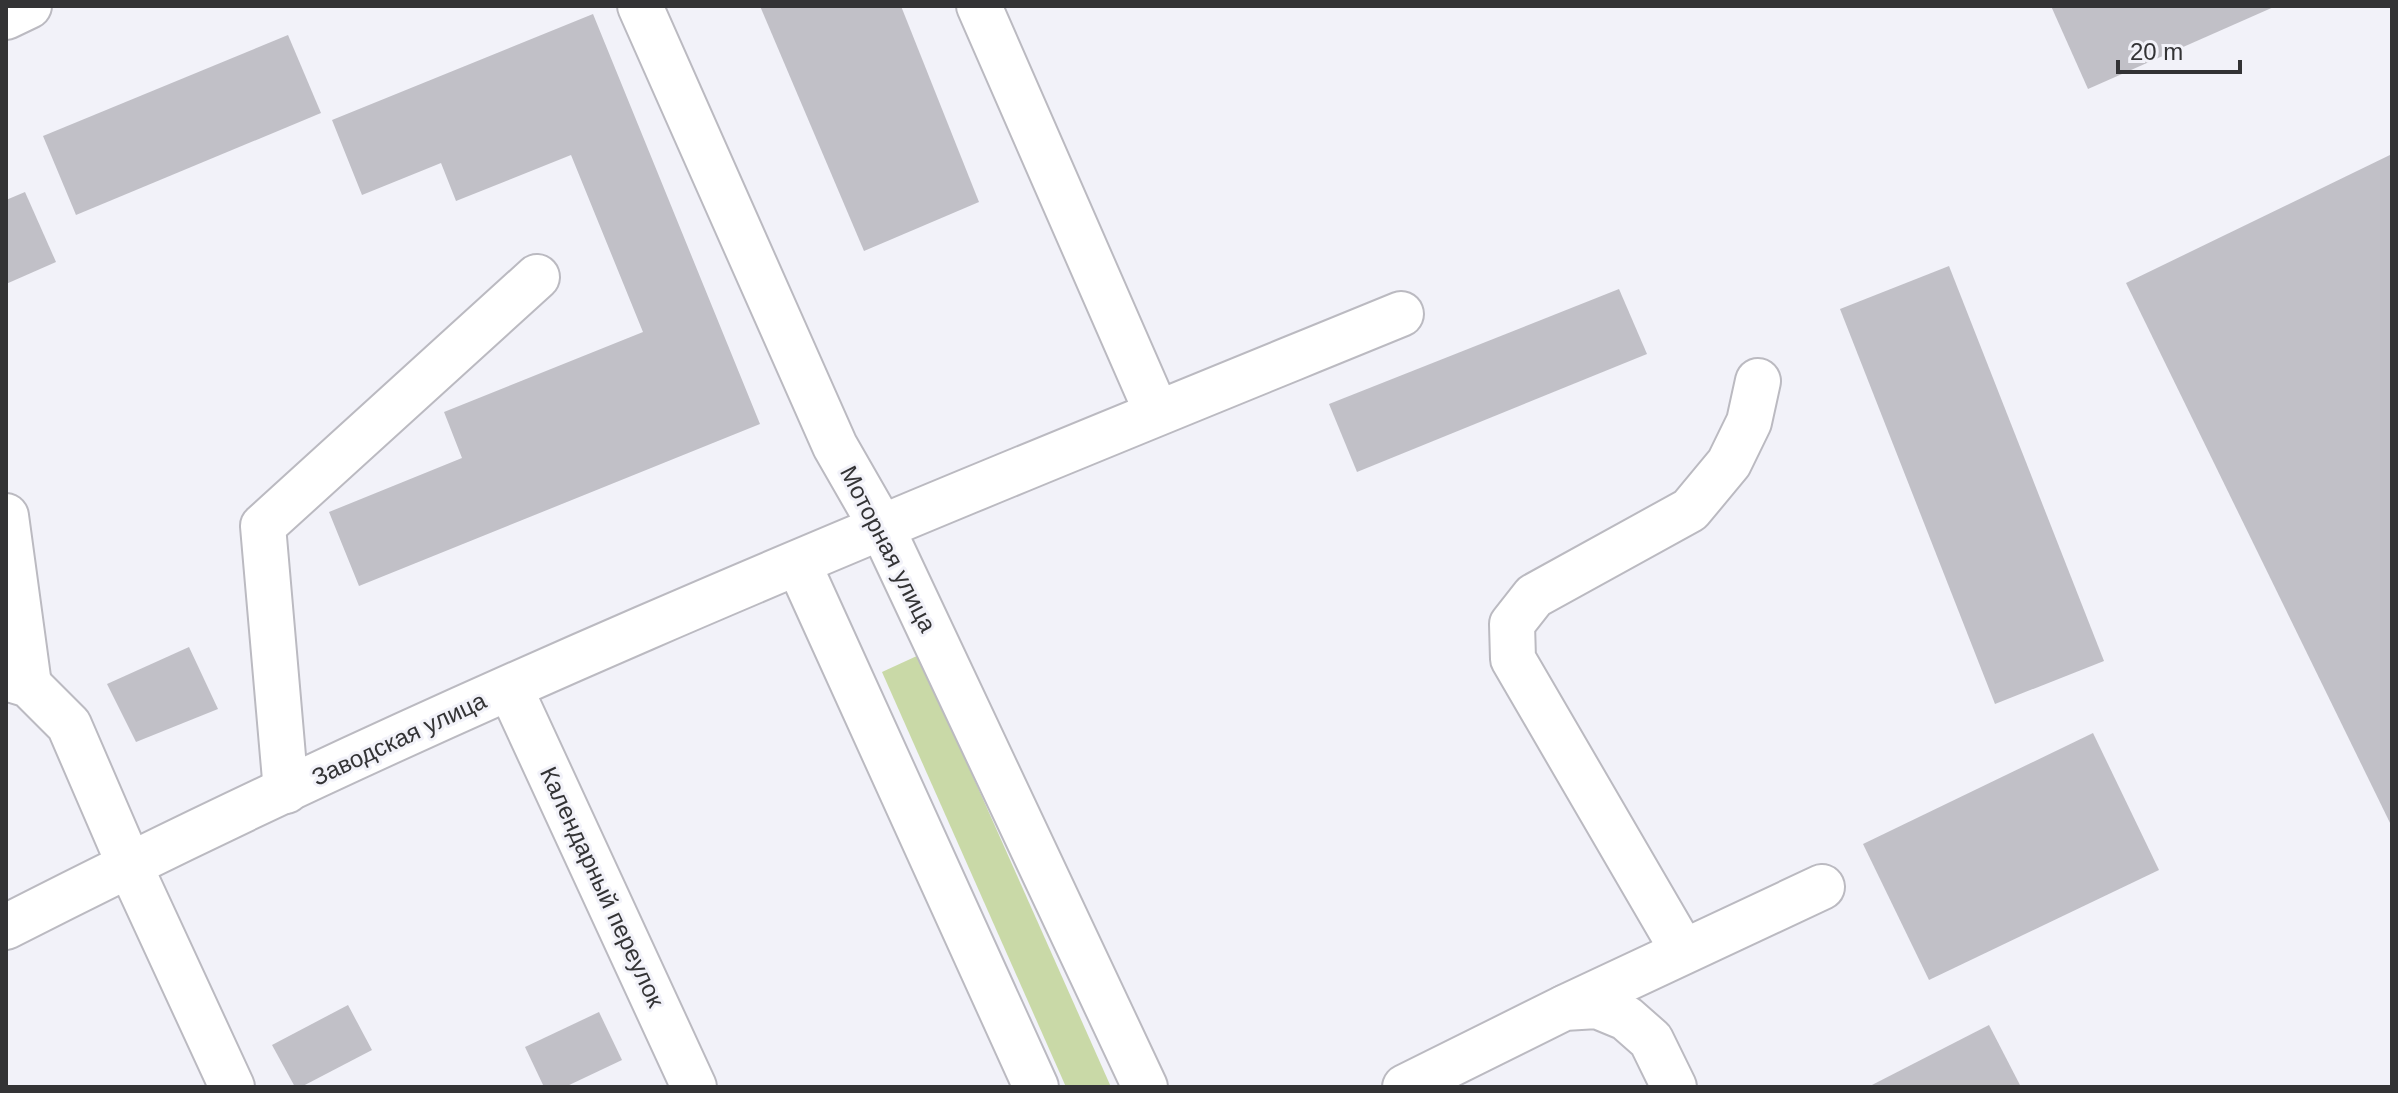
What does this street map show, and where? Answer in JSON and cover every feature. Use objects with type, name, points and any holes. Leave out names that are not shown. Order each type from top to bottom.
[{"type":"street","points":[[6,17],[29,6]]},
{"type":"street","name":"Моторная улица","points":[[640,6],[835,446],[882,528],[1145,1087]]},
{"type":"street","points":[[979,6],[1157,413]]},
{"type":"street","points":[[286,791],[263,526],[537,277]]},
{"type":"street","name":"Заводская улица","points":[[6,927],[129,864],[510,688],[882,528],[1401,314]]},
{"type":"street","points":[[1683,951],[1513,659],[1512,624],[1534,596],[1690,510],[1729,463],[1749,422],[1758,381]]},
{"type":"street","points":[[6,516],[17,682],[69,725],[232,1087]]},
{"type":"street","points":[[799,565],[1036,1087]]},
{"type":"street","name":"Календарный переулок","points":[[510,688],[694,1087]]},
{"type":"street","points":[[1405,1087],[1564,1008],[1822,887]]},
{"type":"street","points":[[1564,1008],[1597,1006],[1626,1018],[1651,1040],[1674,1087]]},
{"type":"green space","points":[[919,655],[1111,1087],[1066,1087],[882,672]]},
{"type":"building","points":[[760,6],[901,6],[979,202],[864,251]]},
{"type":"building","points":[[2051,6],[2276,6],[2088,89]]},
{"type":"building","points":[[593,14],[760,424],[359,586],[329,512],[462,458],[444,412],[643,332],[571,155],[456,201],[441,163],[362,195],[332,120]]},
{"type":"building","points":[[288,35],[321,113],[76,215],[43,136]]},
{"type":"building","points":[[2392,154],[2392,827],[2126,283]]},
{"type":"building","points":[[25,192],[56,262],[6,284],[6,200]]},
{"type":"building","points":[[1949,266],[2104,661],[1995,704],[1840,309]]},
{"type":"building","points":[[1619,289],[1647,354],[1357,472],[1329,404]]},
{"type":"building","points":[[189,647],[218,709],[136,742],[107,684]]},
{"type":"building","points":[[2093,733],[2159,870],[1929,980],[1863,844]]},
{"type":"building","points":[[348,1005],[372,1050],[301,1087],[295,1087],[272,1045]]},
{"type":"building","points":[[599,1012],[622,1060],[565,1087],[544,1087],[525,1047]]},
{"type":"building","points":[[1989,1025],[2021,1087],[1868,1087]]}]
